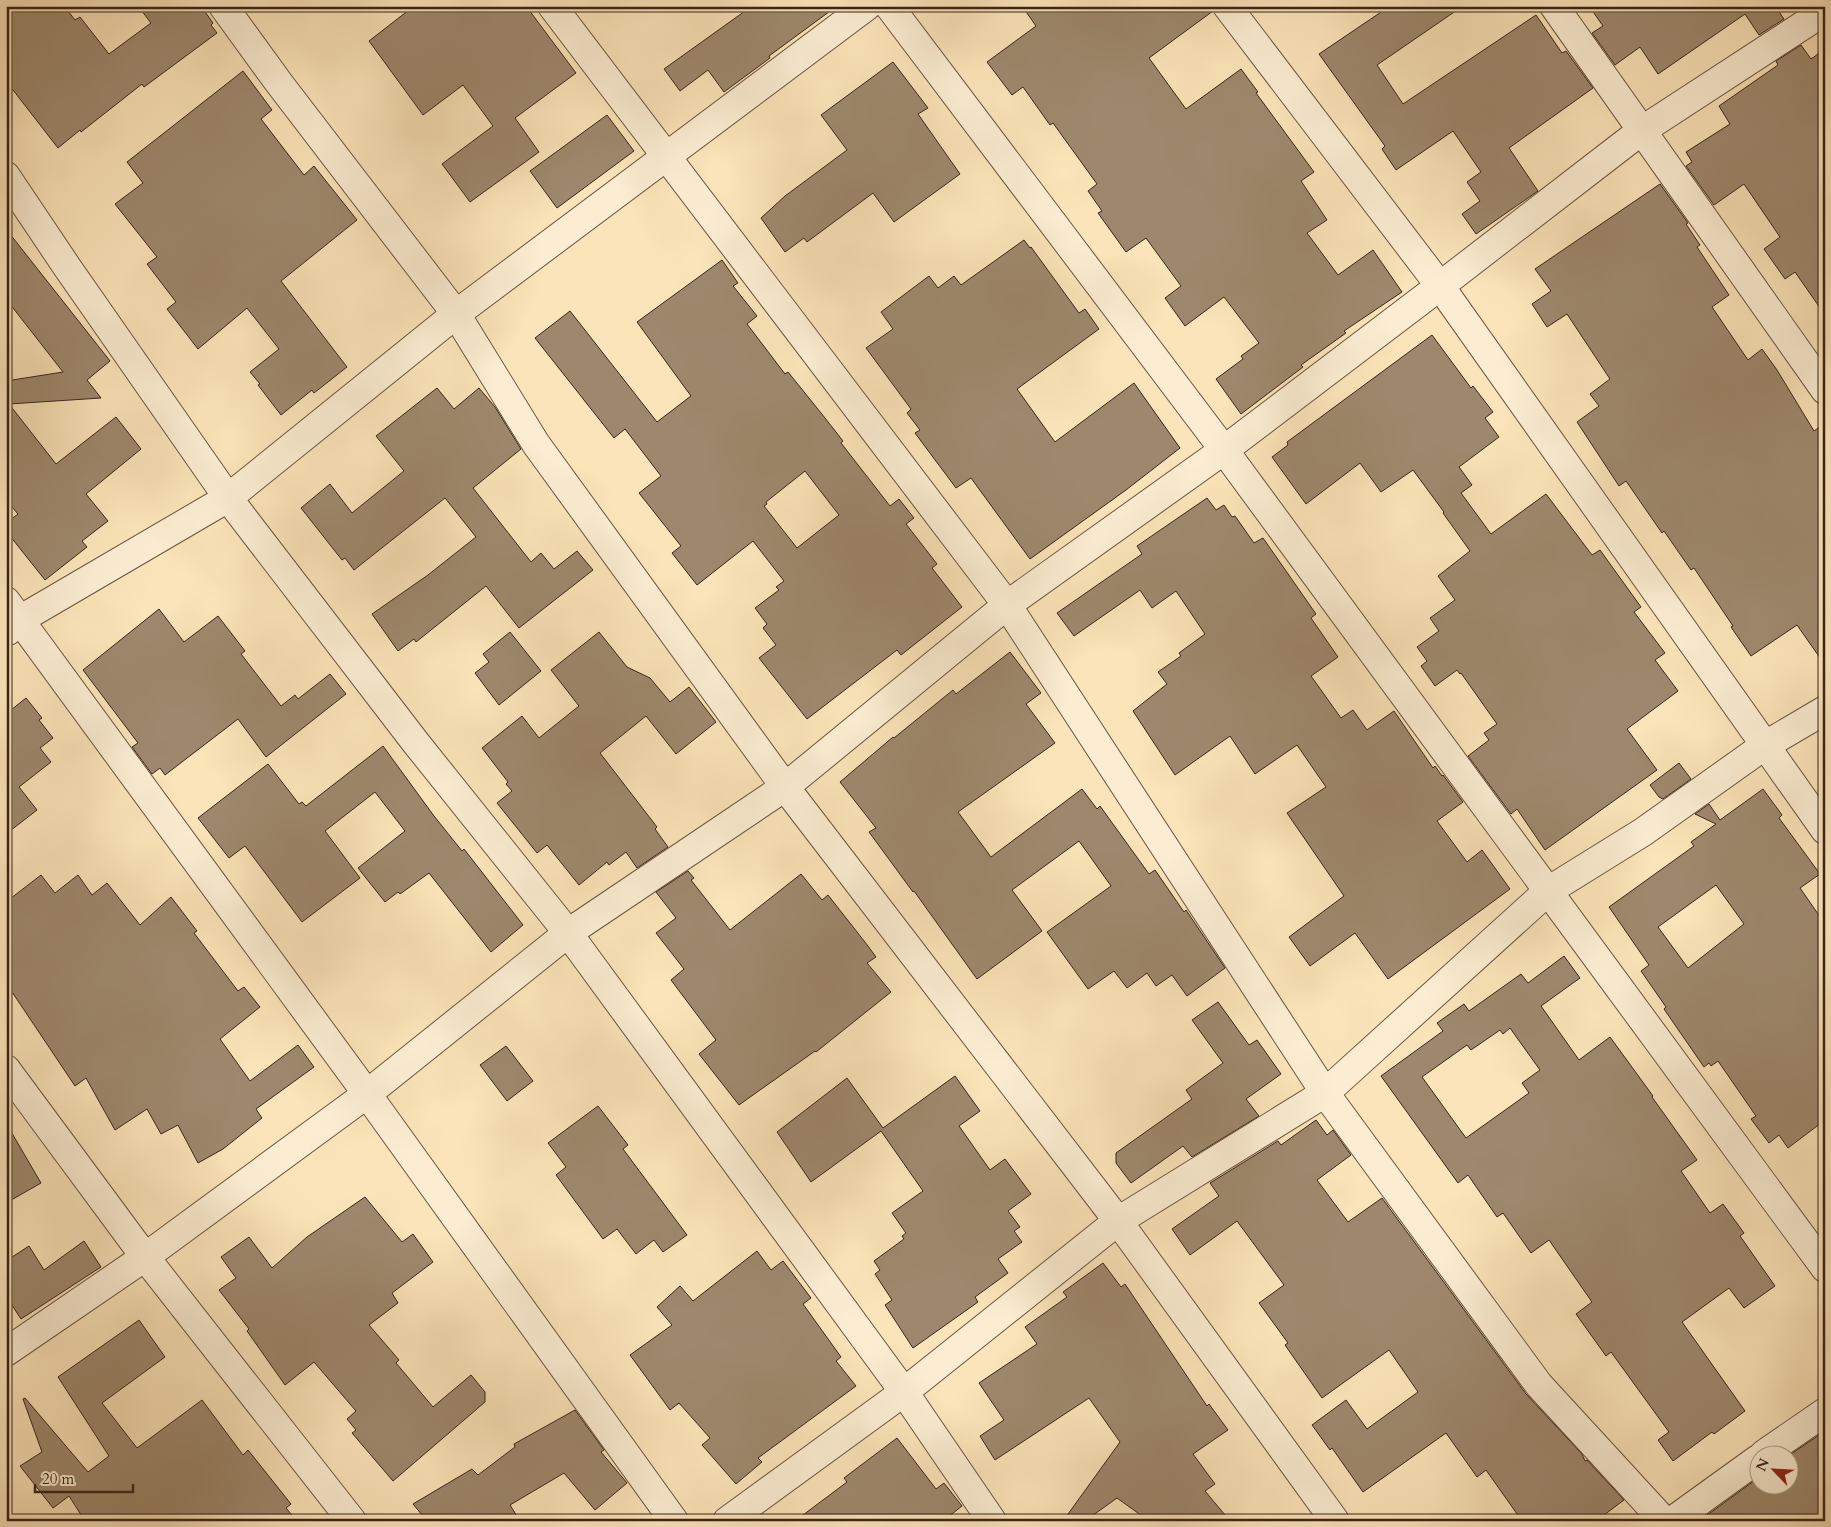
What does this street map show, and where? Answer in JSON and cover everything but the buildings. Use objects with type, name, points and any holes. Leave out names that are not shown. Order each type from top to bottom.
[{"type":"street","points":[[223,6],[279,83],[456,314],[536,444],[785,787],[1118,1221],[1335,1521]]},
{"type":"street","points":[[552,6],[1007,605],[1325,1093],[1540,1385],[1664,1521]]},
{"type":"street","points":[[674,1521],[367,1094],[11,617],[228,498],[456,314],[867,6]]},
{"type":"street","points":[[889,6],[1224,450],[1825,1268]]},
{"type":"street","points":[[1226,6],[1440,286],[1825,830]]},
{"type":"street","points":[[1554,6],[1640,131],[1825,390]]},
{"type":"street","points":[[6,1352],[145,1257],[367,1094],[568,933],[785,787],[1007,605],[1224,450],[1640,131],[1825,11]]},
{"type":"street","points":[[6,176],[228,498],[416,743],[568,933],[904,1392],[992,1521]]},
{"type":"street","points":[[728,1521],[904,1392],[1118,1221],[1325,1093],[1548,891],[1643,832],[1764,746],[1825,710]]},
{"type":"street","points":[[6,1068],[145,1257],[352,1521]]},
{"type":"street","points":[[1779,1444],[1825,1412]]},
{"type":"street","points":[[1672,1521],[1748,1466]]}]
